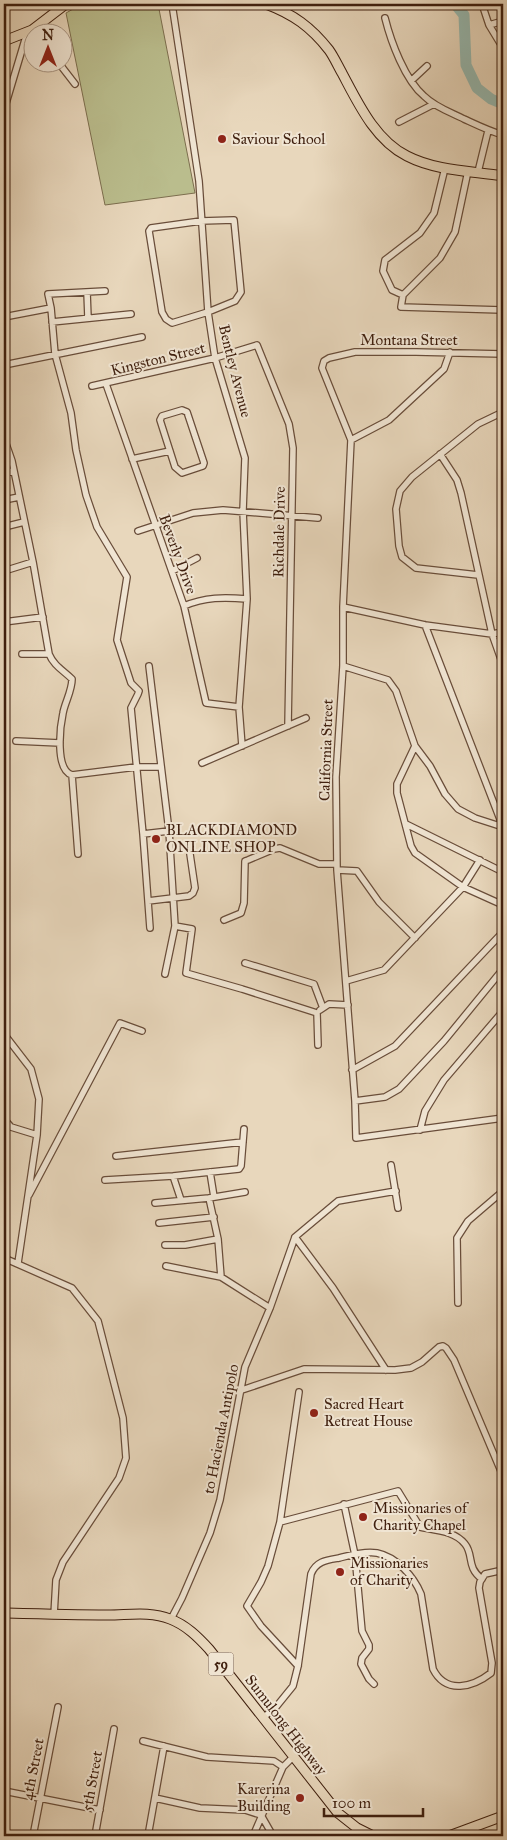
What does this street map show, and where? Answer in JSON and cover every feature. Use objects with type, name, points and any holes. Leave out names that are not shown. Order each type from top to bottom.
[{"type":"main road","points":[[44,22],[66,4]]},
{"type":"main road","points":[[266,4],[286,11],[304,23],[330,51],[364,113],[378,132],[405,155],[421,163],[503,176]]},
{"type":"main road","points":[[4,42],[22,35]]},
{"type":"main road","name":"Sumulong Highway","points":[[4,1613],[54,1615],[147,1614],[170,1619],[194,1633],[210,1649],[338,1813],[356,1828],[373,1836]]},
{"type":"main road","points":[[449,1836],[503,1816]]},
{"type":"street","name":"Bentley Avenue","points":[[172,4],[199,181],[208,312],[215,358],[245,458],[243,511],[247,599],[239,707],[242,746]]},
{"type":"street","points":[[482,4],[489,25],[503,48]]},
{"type":"street","points":[[384,18],[401,64],[422,96],[488,131],[503,135]]},
{"type":"street","points":[[489,25],[503,20]]},
{"type":"street","points":[[4,110],[22,58]]},
{"type":"street","points":[[412,80],[427,66]]},
{"type":"street","points":[[66,72],[75,84]]},
{"type":"street","points":[[399,122],[434,104]]},
{"type":"street","points":[[478,172],[488,131]]},
{"type":"street","points":[[403,296],[392,290],[383,271],[384,260],[420,233],[434,213],[445,168]]},
{"type":"street","points":[[468,171],[455,232],[440,258],[403,296],[402,306],[502,310],[501,278]]},
{"type":"street","points":[[234,220],[241,292],[235,301],[208,312],[172,322],[166,319],[162,312],[150,231],[155,226],[201,221],[234,220]]},
{"type":"street","points":[[104,291],[48,294],[55,354],[71,413],[76,450],[86,495],[97,527],[127,577],[117,640],[131,683],[139,691],[131,708],[150,928]]},
{"type":"street","points":[[87,292],[88,318]]},
{"type":"street","points":[[4,316],[51,308]]},
{"type":"street","points":[[52,322],[131,314]]},
{"type":"street","points":[[4,365],[142,337]]},
{"type":"street","name":"Kingston Street","points":[[92,386],[215,358],[257,345]]},
{"type":"street","name":"Richdale Drive","points":[[257,345],[289,424],[293,448],[288,726]]},
{"type":"street","name":"Montana Street","points":[[322,368],[324,361],[329,358],[355,352],[503,354]]},
{"type":"street","points":[[351,440],[389,420],[444,369],[450,352]]},
{"type":"street","name":"California Street","points":[[322,368],[351,440],[343,607],[343,666],[336,777],[337,867],[355,1101],[356,1138],[387,1132],[420,1130]]},
{"type":"street","name":"Beverly Drive","points":[[106,384],[154,526],[184,606],[206,703],[239,707]]},
{"type":"street","points":[[185,410],[204,464],[182,473],[175,467],[170,451],[160,417],[185,410]]},
{"type":"street","points":[[478,575],[416,568],[402,556],[400,551],[396,509],[400,491],[412,477],[478,424],[503,412]]},
{"type":"street","points":[[4,438],[12,461],[33,562],[49,654],[58,668],[72,679],[63,712],[60,743],[61,757],[65,768],[68,774],[72,776],[136,767],[162,767]]},
{"type":"street","points":[[132,459],[170,451]]},
{"type":"street","points":[[440,454],[457,480],[461,493],[492,634],[503,664]]},
{"type":"street","points":[[4,473],[13,471]]},
{"type":"street","points":[[4,500],[19,497]]},
{"type":"street","points":[[138,531],[193,513],[223,510],[318,518]]},
{"type":"street","points":[[4,527],[24,522]]},
{"type":"street","points":[[172,571],[197,558]]},
{"type":"street","points":[[4,571],[33,562]]},
{"type":"street","points":[[184,606],[198,600],[215,597],[247,599]]},
{"type":"street","points":[[343,607],[425,625],[492,634],[503,632]]},
{"type":"street","points":[[4,622],[43,618]]},
{"type":"street","points":[[425,625],[503,827]]},
{"type":"street","points":[[22,654],[49,654]]},
{"type":"street","points":[[150,666],[162,767],[174,898],[175,926],[165,974]]},
{"type":"street","points":[[343,666],[388,680],[396,691],[415,746],[430,766],[445,794],[458,809],[475,818],[503,827]]},
{"type":"street","points":[[202,763],[306,718]]},
{"type":"street","points":[[16,742],[60,743]]},
{"type":"street","points":[[415,746],[397,784],[397,792],[411,846],[415,853],[464,887],[503,905]]},
{"type":"street","points":[[72,776],[78,854]]},
{"type":"street","points":[[406,824],[503,872]]},
{"type":"street","points":[[143,834],[168,831]]},
{"type":"street","points":[[224,920],[241,913],[244,903],[245,862],[280,848],[319,864],[358,872],[379,902],[415,938]]},
{"type":"street","points":[[148,901],[192,895],[195,891],[190,854]]},
{"type":"street","points":[[346,981],[384,970],[464,887],[480,860]]},
{"type":"street","points":[[175,926],[192,929],[186,973],[317,1013]]},
{"type":"street","points":[[352,1070],[395,1046],[503,932]]},
{"type":"street","points":[[245,962],[314,984],[323,1008]]},
{"type":"street","points":[[355,1101],[385,1097],[399,1089],[444,1041],[503,970]]},
{"type":"street","points":[[317,1013],[329,1004],[348,1005]]},
{"type":"street","points":[[503,1012],[444,1080],[425,1111],[420,1130],[503,1118]]},
{"type":"street","points":[[317,1013],[318,1045]]},
{"type":"street","points":[[26,1202],[120,1023],[142,1031]]},
{"type":"street","points":[[4,1034],[31,1070],[39,1099],[37,1135],[18,1263]]},
{"type":"street","points":[[4,1119],[11,1127],[37,1135]]},
{"type":"street","points":[[105,1180],[173,1176],[238,1168],[241,1166],[244,1128]]},
{"type":"street","points":[[116,1156],[243,1142]]},
{"type":"street","points":[[391,1165],[398,1208]]},
{"type":"street","points":[[210,1172],[211,1197],[218,1240],[221,1277]]},
{"type":"street","points":[[173,1176],[181,1200]]},
{"type":"street","points":[[386,1370],[333,1288],[295,1237],[338,1201],[396,1191]]},
{"type":"street","points":[[458,1303],[457,1238],[468,1221],[503,1191]]},
{"type":"street","points":[[155,1203],[245,1192]]},
{"type":"street","points":[[159,1223],[214,1217]]},
{"type":"street","name":"to Hacienda Antipolo","points":[[170,1619],[182,1598],[210,1533],[220,1500],[248,1361],[270,1308],[295,1237]]},
{"type":"street","points":[[164,1245],[185,1245],[218,1240]]},
{"type":"street","points":[[4,1258],[72,1288],[98,1321],[123,1418],[126,1458],[119,1478],[63,1562],[56,1580],[54,1615]]},
{"type":"street","points":[[166,1266],[221,1277],[270,1308]]},
{"type":"street","points":[[242,1390],[304,1369],[386,1370],[411,1368],[422,1362],[439,1347],[445,1346],[454,1360],[503,1476]]},
{"type":"street","points":[[298,1666],[261,1626],[247,1606],[264,1574],[280,1522],[299,1392]]},
{"type":"street","points":[[280,1522],[398,1491],[420,1527],[451,1534],[466,1544],[474,1573],[482,1579]]},
{"type":"street","points":[[344,1504],[356,1554],[362,1632],[369,1647],[362,1658],[361,1664],[374,1684]]},
{"type":"street","points":[[264,1717],[276,1707],[293,1686],[298,1666],[312,1570],[321,1562],[356,1554],[380,1554],[408,1571],[416,1582],[421,1594],[433,1669],[437,1676],[443,1680],[460,1686],[475,1684],[491,1673],[492,1663],[479,1588],[485,1574],[503,1570]]},
{"type":"street","name":"4th Street","points":[[34,1836],[58,1707]]},
{"type":"street","name":"5th Street","points":[[95,1836],[114,1729]]},
{"type":"street","points":[[143,1741],[207,1757],[274,1761],[283,1767]]},
{"type":"street","points":[[148,1836],[164,1746]]},
{"type":"street","points":[[253,1836],[283,1767],[294,1756]]},
{"type":"street","points":[[4,1790],[100,1810]]},
{"type":"street","points":[[154,1798],[200,1808],[245,1810],[261,1815],[273,1836]]},
{"type":"green space","points":[[82,4],[158,4],[195,193],[105,205],[72,43],[72,22],[68,22],[66,13]]},
{"type":"waterway","points":[[455,4],[464,15],[466,65],[477,88],[491,99],[503,104]]},
{"type":"place","name":"Saviour School","points":[[222,139]]},
{"type":"place","name":"BLACKDIAMOND ONLINE SHOP","points":[[156,839]]},
{"type":"place","name":"Sacred Heart Retreat House","points":[[314,1413]]},
{"type":"place","name":"Missionaries of Charity Chapel","points":[[363,1517]]},
{"type":"place","name":"Missionaries of Charity","points":[[340,1572]]},
{"type":"place","name":"Karerina Building","points":[[300,1798]]}]
